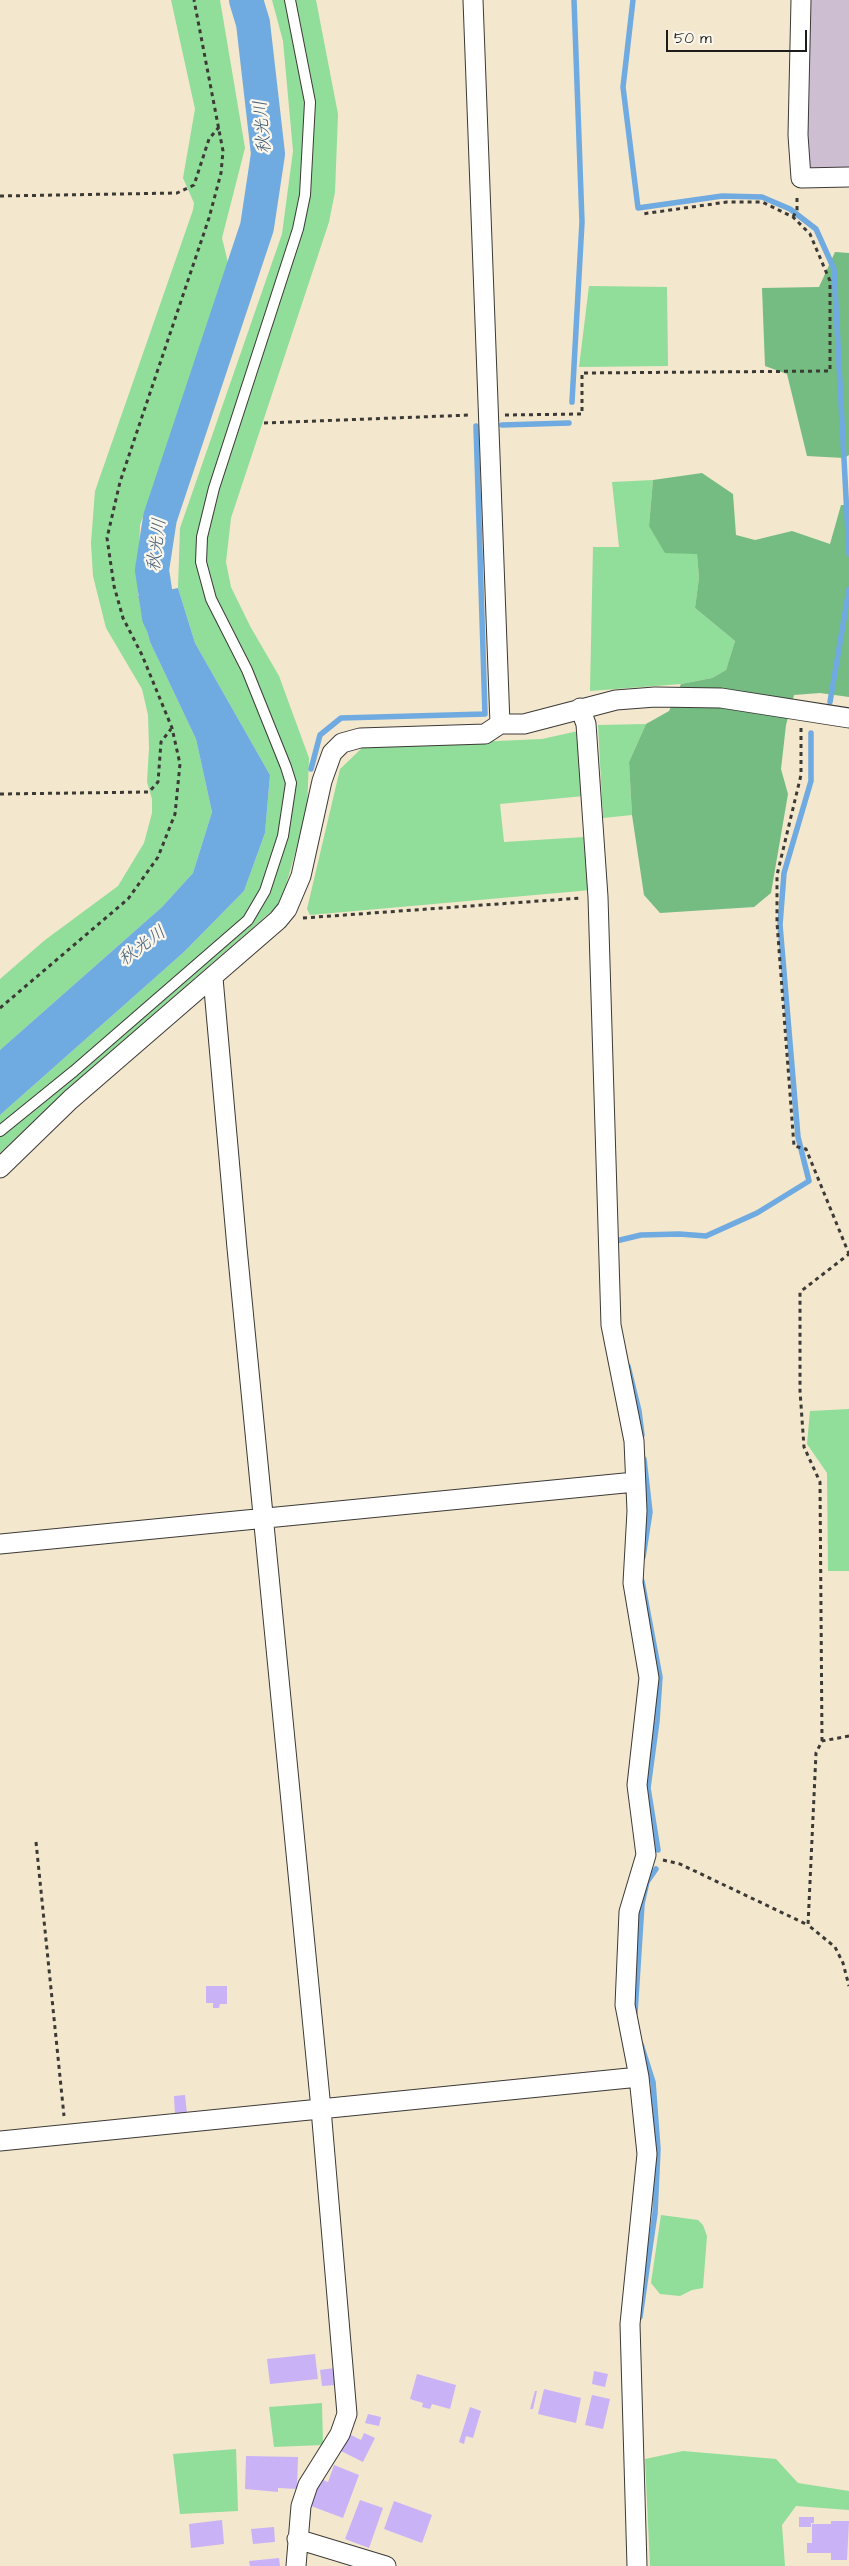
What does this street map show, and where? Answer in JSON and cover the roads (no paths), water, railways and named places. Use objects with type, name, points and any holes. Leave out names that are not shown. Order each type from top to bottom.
[{"type":"street","points":[[473,0],[500,724]]},
{"type":"street","points":[[801,0],[798,135],[801,178],[849,177]]},
{"type":"street","points":[[0,1168],[70,1100],[213,978],[278,920],[287,909],[301,876],[322,781],[332,753],[342,743],[360,738],[485,734],[500,724],[524,724],[616,700],[655,697],[721,698],[849,718]]},
{"type":"street","points":[[580,708],[586,724],[598,897],[611,1325],[634,1441],[637,1511],[633,1583],[649,1678],[637,1785],[646,1855],[629,1912],[625,2004],[639,2077],[647,2154],[630,2324],[637,2566]]},
{"type":"street","points":[[213,978],[321,2109],[347,2414],[340,2434],[308,2485],[301,2506],[296,2566]]},
{"type":"street","points":[[0,1544],[635,1482]]},
{"type":"street","points":[[0,2141],[639,2077]]},
{"type":"street","points":[[297,2539],[386,2566]]},
{"type":"lane","points":[[0,1131],[74,1071],[248,920],[265,892],[283,836],[290,782],[286,766],[247,670],[211,599],[201,562],[202,537],[214,488],[298,229],[305,195],[310,102],[290,0]]},
{"type":"water","points":[[178,588],[195,643],[270,775],[265,833],[244,891],[184,952],[0,1115],[0,1050],[162,907],[193,873],[212,812],[196,739],[150,642],[138,596]]},
{"type":"waterway","name":"秋光川","points":[[168,635],[159,617],[152,570],[160,518],[257,227],[268,154],[253,23],[246,0]]},
{"type":"waterway","points":[[572,402],[582,222],[574,0]]},
{"type":"waterway","points":[[633,0],[623,87],[638,208],[722,196],[762,197],[790,209],[816,229],[834,269],[849,554]]},
{"type":"waterway","points":[[502,425],[569,423]]},
{"type":"waterway","points":[[311,769],[320,735],[341,718],[485,714],[476,426]]},
{"type":"waterway","points":[[830,702],[849,589]]},
{"type":"waterway","points":[[616,1245],[616,1241],[641,1235],[679,1234],[706,1236],[757,1213],[809,1181],[798,1137],[780,925],[784,873],[811,781],[811,733]]},
{"type":"waterway","points":[[628,1366],[639,1411],[642,1435]]},
{"type":"waterway","points":[[643,1557],[650,1512],[644,1459]]},
{"type":"waterway","points":[[642,1581],[660,1677],[657,1721],[648,1788],[658,1850]]},
{"type":"waterway","points":[[635,2013],[642,1904],[647,1882],[656,1869]]},
{"type":"waterway","points":[[640,2317],[655,2213],[658,2149],[653,2082],[641,2044]]}]
